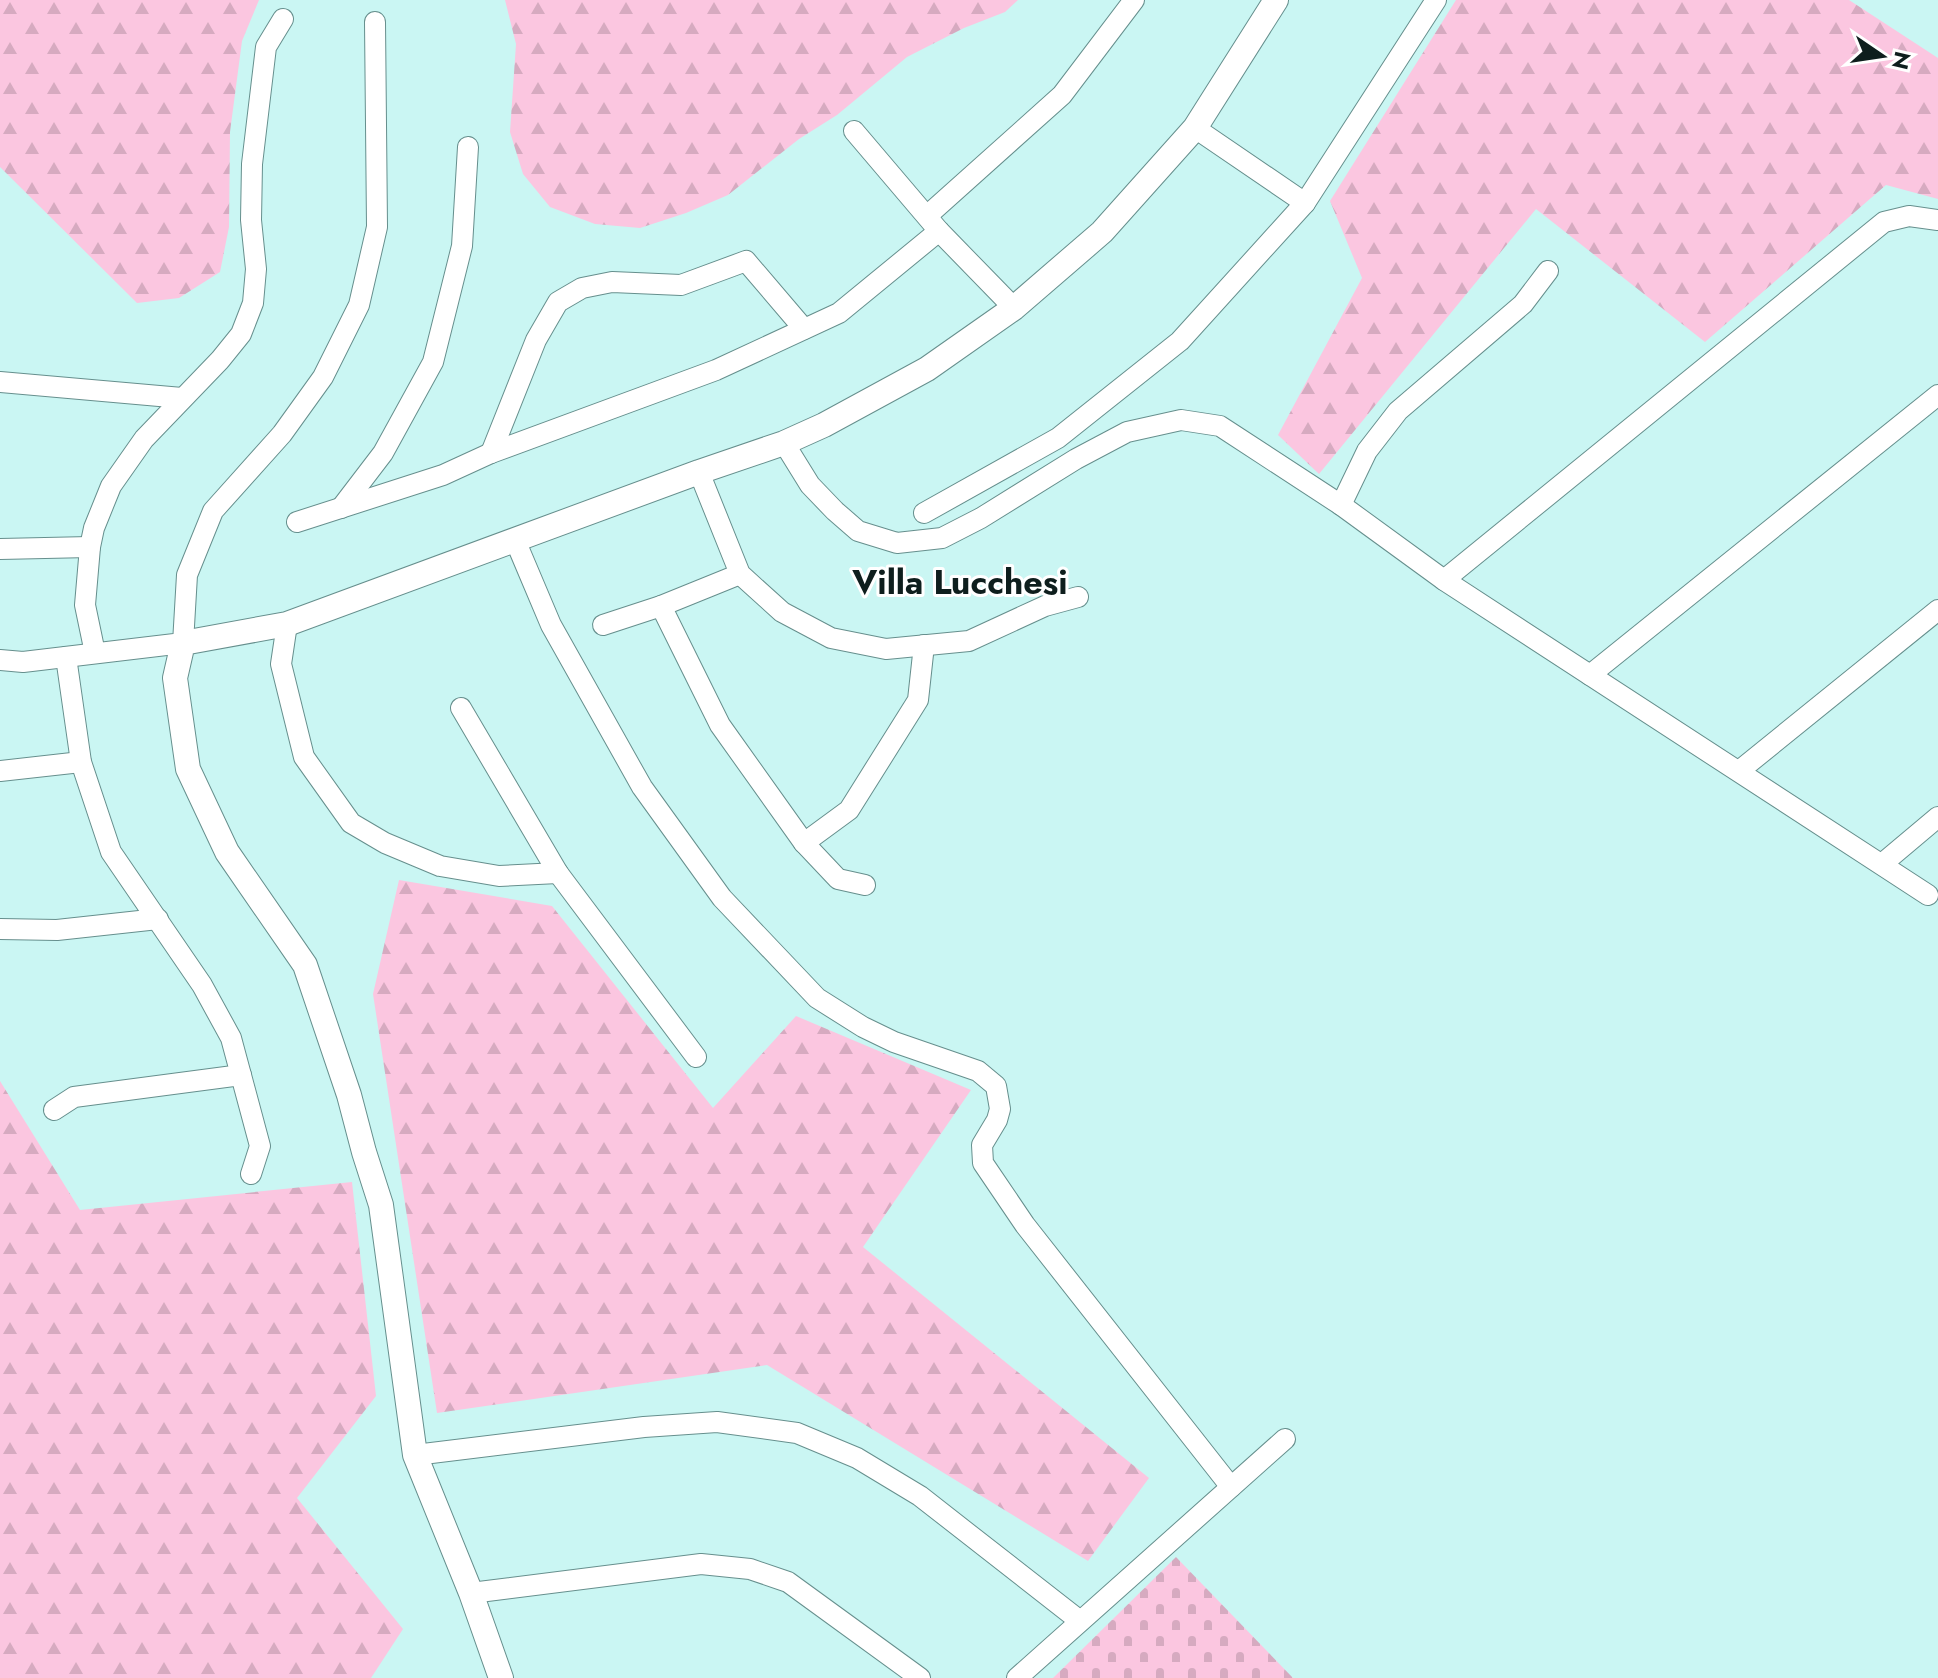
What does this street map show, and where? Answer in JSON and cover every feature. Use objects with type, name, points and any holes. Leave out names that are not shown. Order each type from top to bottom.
[{"type":"street","points":[[297,522],[443,475],[491,453],[716,370],[839,313],[1062,95],[1134,0]]},
{"type":"street","points":[[0,660],[23,662],[183,643],[287,624],[784,443],[824,425],[927,369],[1014,308],[1102,232],[1195,128],[1276,0]]},
{"type":"street","points":[[924,513],[1058,438],[1180,341],[1305,203],[1436,0]]},
{"type":"street","points":[[95,653],[85,605],[90,547],[94,528],[111,486],[144,439],[241,334],[253,303],[256,269],[251,220],[252,164],[266,47],[283,19]]},
{"type":"street","points":[[375,22],[377,227],[359,305],[323,377],[282,434],[213,511],[187,575],[183,643],[175,678],[188,769],[227,852],[305,965],[349,1095],[381,1205],[415,1455],[471,1593],[501,1678]]},
{"type":"street","points":[[1195,128],[1305,203]]},
{"type":"street","points":[[854,131],[1014,308]]},
{"type":"street","points":[[341,508],[383,453],[433,362],[462,246],[468,147]]},
{"type":"street","points":[[1444,580],[1884,222],[1909,216],[1938,220]]},
{"type":"street","points":[[491,453],[536,340],[558,302],[582,288],[612,282],[681,285],[746,261],[804,329]]},
{"type":"street","points":[[1341,505],[1367,451],[1398,411],[1523,304],[1548,271]]},
{"type":"street","points":[[0,382],[182,398]]},
{"type":"street","points":[[1590,675],[1938,395]]},
{"type":"street","points":[[784,443],[810,485],[835,511],[858,531],[897,543],[942,538],[1127,432],[1181,420],[1220,426],[1341,505],[1444,580],[1928,895]]},
{"type":"street","points":[[699,472],[740,574],[782,612],[831,638],[886,649],[969,641],[1045,606],[1078,597]]},
{"type":"street","points":[[515,540],[551,625],[642,787],[722,898],[817,998],[863,1027],[894,1042],[978,1071],[996,1086],[1000,1109],[982,1145],[983,1163],[1025,1225],[1231,1487]]},
{"type":"street","points":[[0,549],[90,547]]},
{"type":"street","points":[[603,625],[661,606],[740,574]]},
{"type":"street","points":[[661,606],[720,725],[804,843],[838,879],[865,885]]},
{"type":"street","points":[[1739,771],[1938,610]]},
{"type":"street","points":[[287,624],[281,664],[304,757],[351,823],[385,843],[440,866],[499,876],[558,873]]},
{"type":"street","points":[[804,843],[849,810],[918,700],[924,645]]},
{"type":"street","points":[[66,657],[81,762],[111,852],[202,985],[231,1038],[260,1146],[251,1174]]},
{"type":"street","points":[[461,708],[558,873],[696,1057]]},
{"type":"street","points":[[0,771],[81,762]]},
{"type":"street","points":[[1882,864],[1938,817]]},
{"type":"street","points":[[0,929],[57,930],[158,919]]},
{"type":"street","points":[[54,1110],[74,1097],[241,1075]]},
{"type":"street","points":[[415,1455],[644,1427],[717,1422],[797,1433],[857,1458],[920,1496],[1080,1621]]},
{"type":"street","points":[[1017,1678],[1285,1439]]},
{"type":"street","points":[[471,1593],[701,1564],[750,1569],[788,1582],[920,1678]]},
{"type":"green space","points":[[0,0],[259,0],[242,41],[230,132],[229,227],[220,272],[179,298],[137,303],[0,167]]},
{"type":"green space","points":[[505,0],[1018,0],[1005,12],[964,28],[907,57],[837,115],[799,139],[728,195],[640,228],[595,224],[550,207],[523,174],[510,132],[516,44]]},
{"type":"green space","points":[[1456,0],[1849,0],[1938,58],[1938,199],[1886,185],[1705,342],[1536,209],[1319,474],[1278,435],[1362,278],[1330,201]]},
{"type":"green space","points":[[399,880],[552,906],[713,1108],[796,1016],[971,1090],[863,1247],[1149,1478],[1088,1561],[767,1365],[437,1413],[373,994]]},
{"type":"green space","points":[[0,1081],[80,1210],[352,1182],[376,1396],[297,1498],[403,1629],[371,1678],[0,1678]]},
{"type":"green space","points":[[1176,1557],[1293,1678],[1053,1678]]},
{"type":"district","name":"Villa Lucchesi","points":[[960,582]]}]
